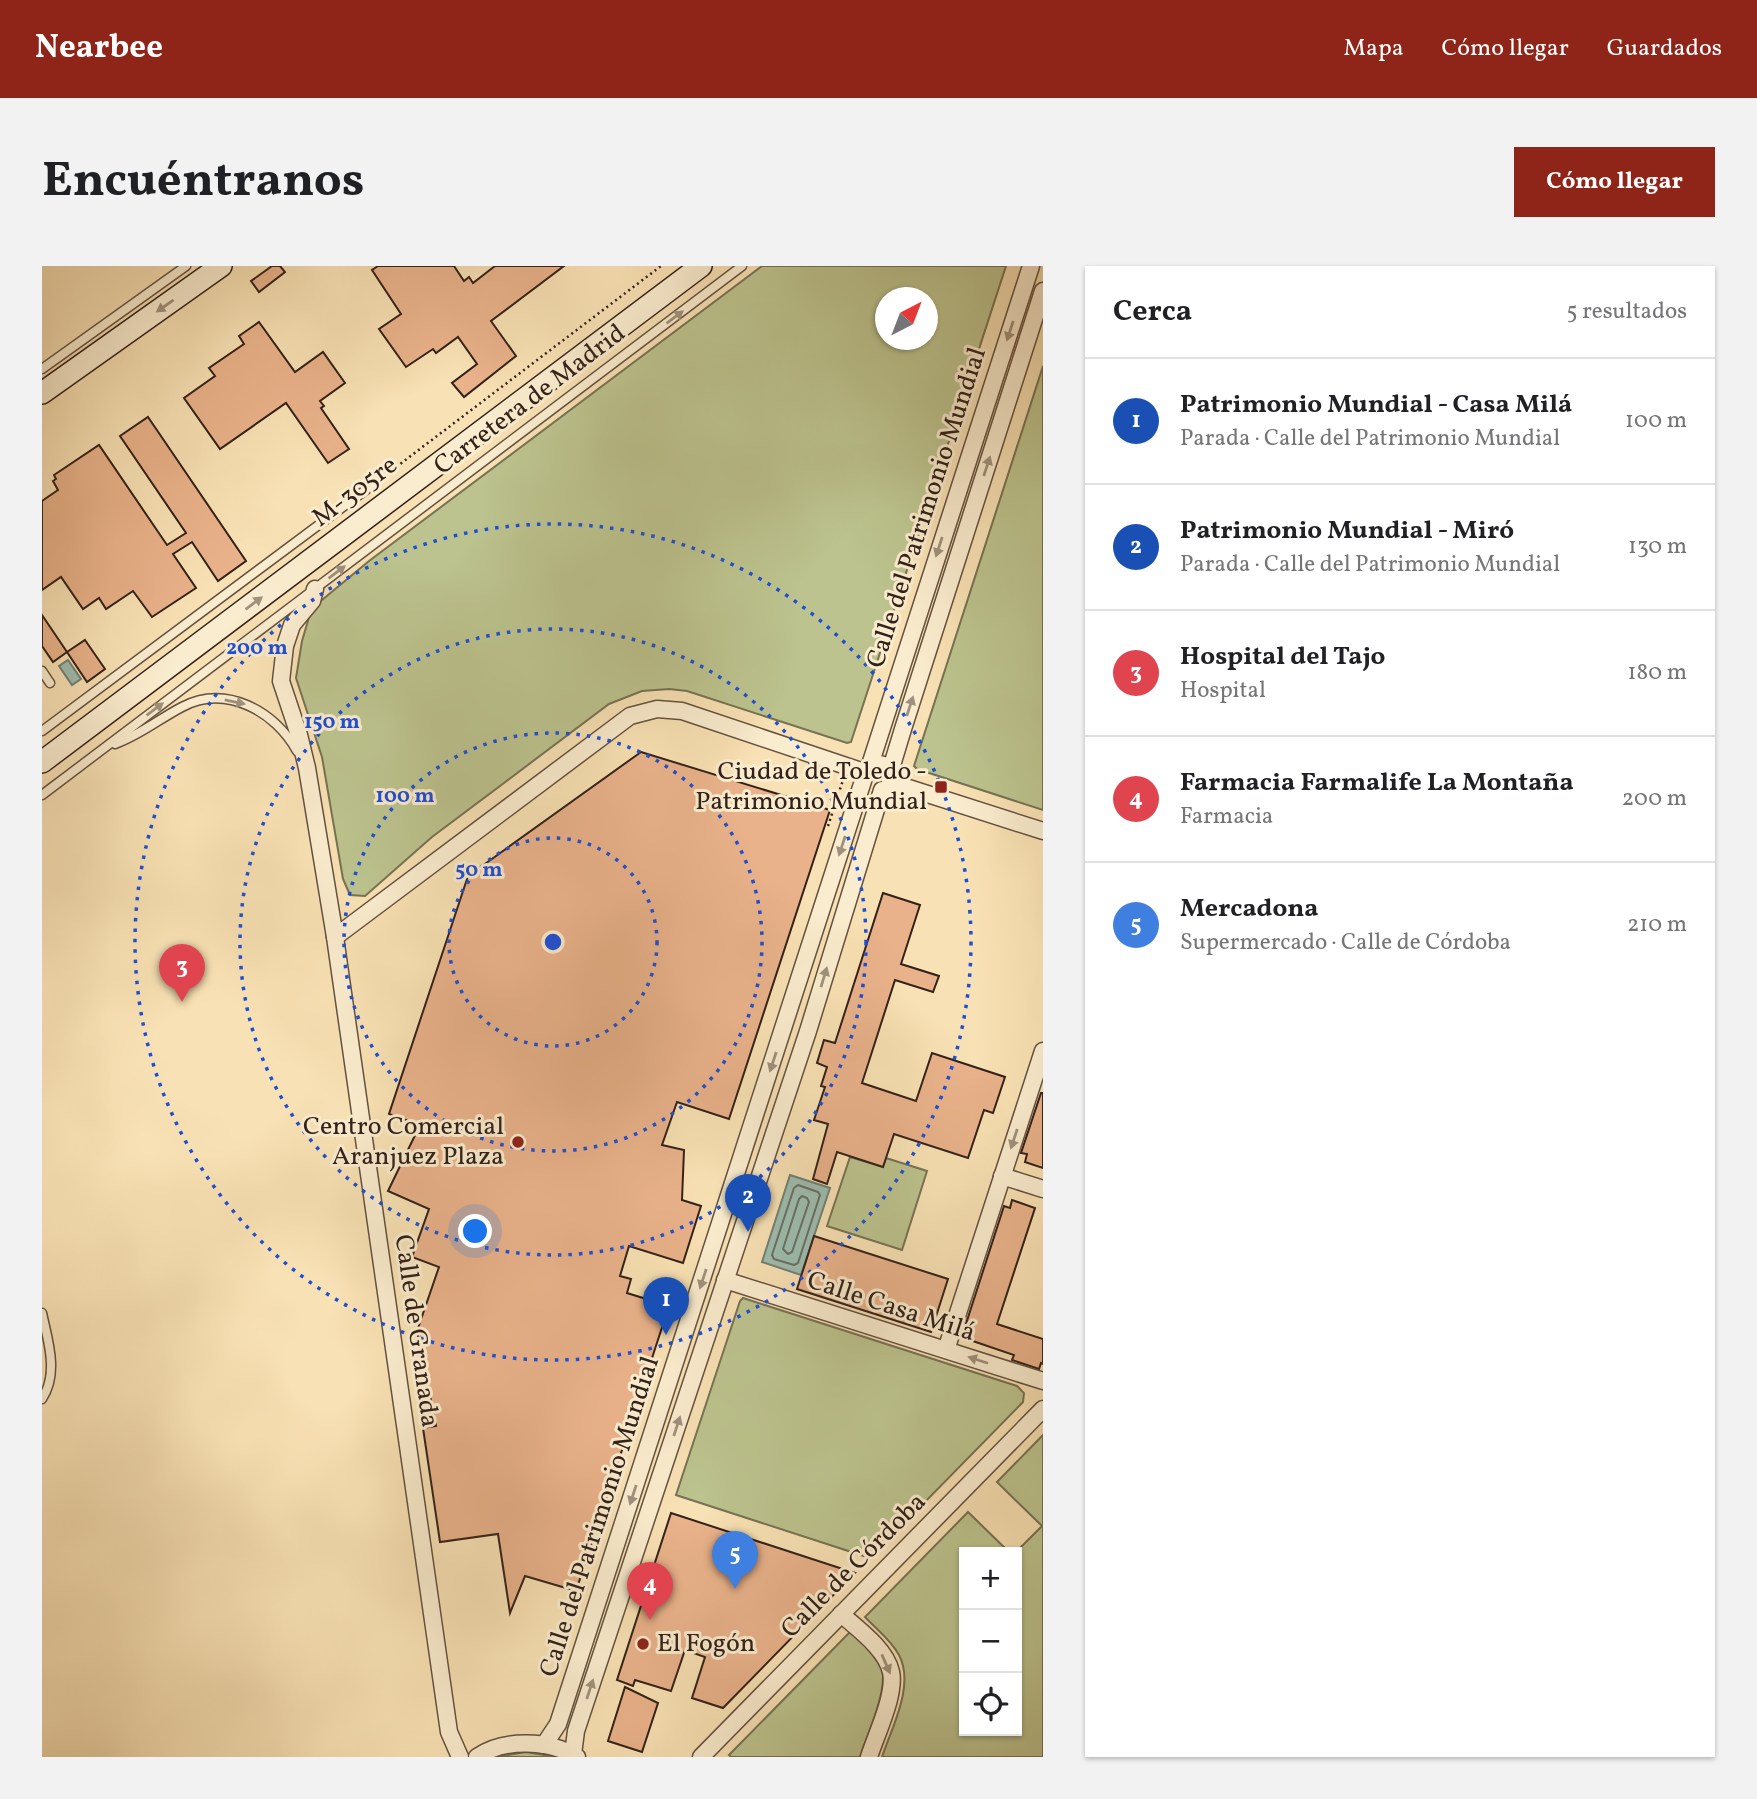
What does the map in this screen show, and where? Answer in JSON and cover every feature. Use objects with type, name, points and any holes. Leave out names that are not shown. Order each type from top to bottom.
[{"type":"main road","points":[[42,393],[221,266]]},
{"type":"main road","name":"M-305re","points":[[42,762],[702,266]]},
{"type":"street","name":"Calle del Patrimonio Mundial","points":[[544,1745],[552,1735],[562,1712],[1031,266]]},
{"type":"street","name":"Calle del Patrimonio Mundial","points":[[575,1756],[574,1742],[580,1718],[808,1031],[1043,291]]},
{"type":"street","points":[[315,589],[312,601],[292,625],[285,646],[281,681],[307,768],[335,937],[630,716],[657,709],[682,712],[866,773]]},
{"type":"street","points":[[866,773],[879,763],[887,781],[1043,831]]},
{"type":"street","points":[[866,773],[873,791],[887,781]]},
{"type":"street","name":"Calle de Granada","points":[[335,937],[449,1732],[460,1757]]},
{"type":"street","points":[[946,1350],[1043,1051]]},
{"type":"street","points":[[1002,1176],[1043,1189]]},
{"type":"street","name":"Calle Casa Milá","points":[[725,1280],[1043,1381]]},
{"type":"street","name":"Calle de Córdoba","points":[[701,1757],[1043,1409]]},
{"type":"street","points":[[841,1614],[880,1651],[891,1670],[890,1691],[869,1757]]},
{"type":"street","points":[[477,1757],[504,1746],[521,1744],[544,1745],[575,1756]]},
{"type":"lane","points":[[42,369],[187,266]]},
{"type":"lane","name":"Carretera de Madrid","points":[[42,795],[742,266]]},
{"type":"lane","points":[[42,730],[375,483]]},
{"type":"lane","points":[[42,671],[50,683]]},
{"type":"lane","points":[[105,747],[135,736],[191,703],[204,699],[232,700],[258,709],[277,724],[292,742],[307,768]]},
{"type":"lane","points":[[42,1312],[52,1368],[49,1388],[42,1399]]},
{"type":"path","points":[[375,483],[661,266]]},
{"type":"path","points":[[828,826],[844,778],[837,775]]},
{"type":"green space","points":[[762,266],[1006,266],[851,742],[847,743],[687,691],[642,691],[609,704],[432,837],[365,896],[350,895],[343,879],[322,757],[296,678],[302,641],[310,614],[316,605],[369,561]]},
{"type":"green space","points":[[1043,366],[1043,810],[914,766]]},
{"type":"green space","points":[[850,1157],[883,1167],[886,1158],[927,1171],[902,1250],[827,1226]]},
{"type":"green space","points":[[743,1298],[1017,1386],[1024,1393],[1023,1402],[870,1558],[676,1495]]},
{"type":"green space","points":[[1043,1435],[1043,1757],[882,1757],[900,1706],[903,1667],[892,1644],[865,1617],[968,1512],[1004,1547],[959,1547],[959,1736],[1022,1736],[1021,1547],[1042,1526],[997,1482]]},
{"type":"green space","points":[[850,1632],[875,1656],[883,1674],[880,1698],[860,1757],[731,1757],[729,1755]]},
{"type":"green space","points":[[526,1752],[556,1757],[496,1757]]},
{"type":"water","points":[[68,660],[81,679],[72,685],[59,666]]},
{"type":"water","points":[[790,1175],[830,1188],[801,1275],[762,1262]]},
{"type":"building","points":[[272,266],[280,266],[285,272],[259,292],[251,281]]},
{"type":"building","points":[[378,266],[454,266],[464,281],[469,277],[473,283],[495,266],[564,266],[491,321],[516,356],[464,397],[452,383],[477,364],[458,337],[436,353],[433,349],[406,367],[379,329],[401,314],[372,270]]},
{"type":"building","points":[[259,322],[295,372],[323,352],[345,383],[320,401],[324,406],[321,408],[349,449],[328,463],[286,403],[220,449],[184,398],[215,376],[209,368],[244,344],[239,336]]},
{"type":"building","points":[[148,417],[246,561],[218,581],[192,542],[173,554],[196,588],[152,617],[133,591],[106,609],[99,598],[83,609],[61,577],[42,590],[42,501],[58,490],[53,481],[56,479],[54,475],[99,445],[167,545],[186,533],[120,436]]},
{"type":"building","points":[[42,615],[67,652],[53,662],[42,646]]},
{"type":"building","points":[[85,640],[105,669],[87,682],[67,652]]},
{"type":"building","points":[[641,752],[830,810],[729,1119],[677,1102],[662,1145],[684,1150],[682,1200],[701,1206],[683,1263],[629,1246],[620,1276],[631,1279],[627,1293],[669,1306],[576,1591],[525,1576],[510,1613],[498,1534],[440,1542],[423,1428],[436,1426],[417,1331],[439,1267],[412,1257],[429,1209],[388,1191],[420,1125],[389,1114],[468,876]]},
{"type":"building","points":[[883,893],[920,905],[901,964],[939,976],[933,992],[895,980],[862,1083],[916,1101],[932,1053],[1005,1077],[993,1113],[984,1110],[968,1158],[894,1134],[883,1167],[837,1152],[827,1184],[813,1179],[828,1124],[814,1120],[825,1087],[821,1086],[827,1067],[817,1063],[824,1040],[835,1043]]},
{"type":"building","points":[[1041,1093],[1043,1168],[1025,1162],[1027,1154],[1021,1153]]},
{"type":"building","points":[[1012,1200],[1035,1208],[997,1324],[1043,1339],[1043,1364],[1041,1363],[1039,1369],[1012,1360],[1014,1355],[967,1339],[969,1332],[964,1330],[1004,1206],[1010,1208]]},
{"type":"building","points":[[814,1236],[948,1279],[931,1332],[797,1289]]},
{"type":"building","points":[[671,1513],[855,1573],[723,1708],[692,1698],[705,1657],[685,1650],[671,1691],[635,1680],[633,1686],[617,1680]]},
{"type":"building","points":[[625,1687],[658,1703],[642,1752],[608,1741]]},
{"type":"place","name":"Ciudad de Toledo - Patrimonio Mundial","points":[[941,787]]},
{"type":"place","name":"Hospital del Tajo","points":[[182,1002]]},
{"type":"place","name":"Centro Comercial Aranjuez Plaza","points":[[518,1142]]},
{"type":"place","name":"Patrimonio Mundial - Miró","points":[[748,1232]]},
{"type":"place","name":"Patrimonio Mundial - Casa Milá","points":[[666,1335]]},
{"type":"place","name":"Mercadona","points":[[735,1589]]},
{"type":"place","name":"Farmacia Farmalife La Montaña","points":[[650,1620]]},
{"type":"place","name":"El Fogón","points":[[643,1644]]}]
